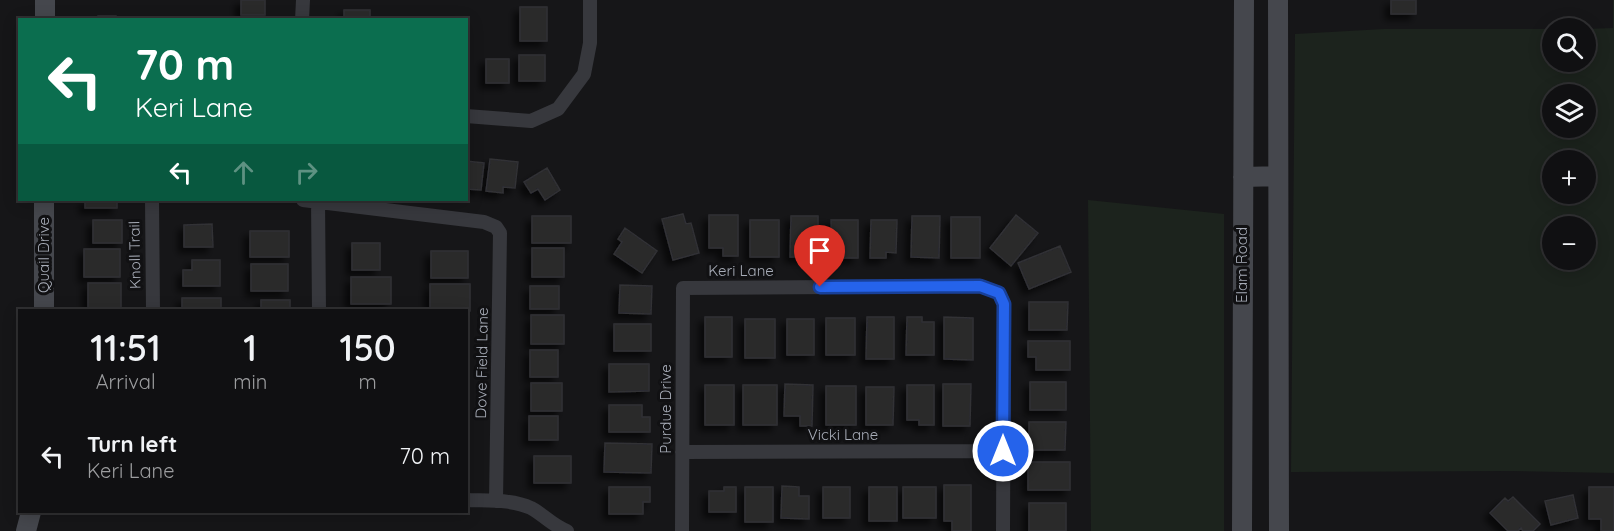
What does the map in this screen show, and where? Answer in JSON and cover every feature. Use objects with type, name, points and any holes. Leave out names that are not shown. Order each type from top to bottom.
[{"type":"main road","points":[[45,0],[45,18]]},
{"type":"main road","name":"Elam Road","points":[[1242,531],[1244,0]]},
{"type":"main road","points":[[1278,0],[1279,531]]},
{"type":"main road","points":[[1243,177],[1278,176]]},
{"type":"main road","name":"Quail Drive","points":[[44,201],[44,309]]},
{"type":"main road","points":[[26,531],[31,513]]},
{"type":"street","points":[[302,18],[303,0]]},
{"type":"street","points":[[468,116],[531,121],[558,109],[584,74],[590,43],[590,0]]},
{"type":"street","name":"Knoll Trail","points":[[152,201],[153,309]]},
{"type":"street","points":[[318,201],[319,309]]},
{"type":"street","name":"Dove Field Lane","points":[[326,201],[484,222],[496,227],[500,233],[496,501]]},
{"type":"street","name":"Keri Lane","points":[[683,288],[980,286],[999,293],[1004,304],[1003,451]]},
{"type":"street","name":"Purdue Drive","points":[[682,531],[683,288]]},
{"type":"street","points":[[1003,451],[1003,531]]},
{"type":"street","name":"Vicki Lane","points":[[682,452],[1003,451]]},
{"type":"street","points":[[468,500],[508,502],[532,509],[544,519],[567,531]]},
{"type":"shaded area","points":[[1614,0],[1614,473],[1291,472],[1295,34],[1384,29],[1542,29],[1542,72],[1596,72],[1596,29],[1613,28]]},
{"type":"shaded area","points":[[1088,200],[1224,214],[1224,531],[1091,531]]},
{"type":"building","points":[[241,0],[265,0],[265,15],[241,15]]},
{"type":"building","points":[[1391,0],[1416,0],[1416,14],[1391,14]]},
{"type":"building","points":[[520,7],[547,7],[547,41],[520,41]]},
{"type":"building","points":[[344,10],[370,10],[370,18],[344,18]]},
{"type":"building","points":[[98,16],[116,16],[116,18],[98,18]]},
{"type":"building","points":[[519,55],[545,55],[545,81],[519,81]]},
{"type":"building","points":[[486,59],[509,59],[509,83],[486,83]]},
{"type":"building","points":[[490,159],[518,162],[515,188],[503,187],[503,193],[486,191]]},
{"type":"building","points":[[468,161],[484,163],[481,190],[468,189]]},
{"type":"building","points":[[547,168],[560,190],[545,200],[538,189],[531,193],[524,182]]},
{"type":"building","points":[[85,201],[117,201],[117,208],[85,208]]},
{"type":"building","points":[[683,214],[686,224],[691,223],[699,253],[673,260],[662,219]]},
{"type":"building","points":[[709,215],[738,215],[738,256],[723,256],[723,248],[709,248]]},
{"type":"building","points":[[1016,215],[1038,233],[1011,266],[990,248]]},
{"type":"building","points":[[532,216],[571,216],[571,243],[532,243]]},
{"type":"building","points":[[791,216],[818,216],[818,249],[806,249],[806,257],[790,257]]},
{"type":"building","points":[[912,216],[940,216],[939,258],[911,257]]},
{"type":"building","points":[[951,217],[980,217],[980,258],[951,258]]},
{"type":"building","points":[[93,220],[122,220],[122,243],[93,243]]},
{"type":"building","points":[[750,220],[779,220],[779,257],[750,257]]},
{"type":"building","points":[[831,220],[858,220],[858,258],[844,258],[844,251],[832,252]]},
{"type":"building","points":[[871,220],[897,220],[896,253],[886,252],[886,258],[870,258]]},
{"type":"building","points":[[212,224],[213,247],[184,247],[184,225]]},
{"type":"building","points":[[625,228],[657,251],[642,273],[614,254],[622,242],[618,239]]},
{"type":"building","points":[[250,231],[289,231],[289,257],[250,257]]},
{"type":"building","points":[[352,243],[380,243],[380,270],[352,270]]},
{"type":"building","points":[[1060,246],[1071,272],[1029,289],[1018,263]]},
{"type":"building","points":[[532,248],[564,248],[564,277],[532,277]]},
{"type":"building","points":[[84,249],[120,249],[120,277],[84,277]]},
{"type":"building","points":[[431,251],[468,251],[468,278],[431,278]]},
{"type":"building","points":[[192,260],[220,260],[220,286],[183,286],[183,270],[192,270]]},
{"type":"building","points":[[251,264],[288,264],[288,291],[251,291]]},
{"type":"building","points":[[351,277],[391,277],[391,304],[351,304]]},
{"type":"building","points":[[88,283],[121,283],[121,309],[88,309]]},
{"type":"building","points":[[430,284],[470,284],[470,311],[468,309],[430,309]]},
{"type":"building","points":[[620,285],[652,286],[651,314],[619,313]]},
{"type":"building","points":[[530,286],[559,286],[559,309],[530,309]]},
{"type":"building","points":[[182,298],[221,298],[221,309],[182,309]]},
{"type":"building","points":[[261,300],[290,300],[290,309],[261,309]]},
{"type":"building","points":[[1029,302],[1068,302],[1067,330],[1029,330]]},
{"type":"building","points":[[531,315],[564,315],[564,344],[531,344]]},
{"type":"building","points":[[705,317],[732,317],[732,357],[705,357]]},
{"type":"building","points":[[867,317],[894,317],[894,359],[866,359]]},
{"type":"building","points":[[907,317],[922,317],[922,322],[934,322],[934,355],[906,355]]},
{"type":"building","points":[[944,317],[973,318],[973,360],[944,359]]},
{"type":"building","points":[[826,318],[855,318],[855,355],[826,355]]},
{"type":"building","points":[[745,319],[775,319],[775,358],[745,358]]},
{"type":"building","points":[[787,319],[814,319],[814,355],[787,355]]},
{"type":"building","points":[[614,324],[651,324],[651,351],[614,351]]},
{"type":"building","points":[[1028,341],[1070,341],[1070,370],[1036,370],[1036,357],[1028,357]]},
{"type":"building","points":[[530,350],[558,350],[558,377],[530,377]]},
{"type":"building","points":[[609,364],[649,364],[649,391],[609,392]]},
{"type":"building","points":[[1030,382],[1066,382],[1066,410],[1030,410]]},
{"type":"building","points":[[531,383],[562,383],[562,411],[531,411]]},
{"type":"building","points":[[785,384],[813,385],[812,426],[800,426],[800,416],[784,416]]},
{"type":"building","points":[[943,384],[971,384],[970,426],[943,426]]},
{"type":"building","points":[[705,385],[734,385],[734,425],[705,425]]},
{"type":"building","points":[[743,385],[777,385],[777,425],[743,425]]},
{"type":"building","points":[[907,385],[934,385],[934,425],[919,425],[919,420],[907,420]]},
{"type":"building","points":[[826,386],[856,386],[856,425],[826,425]]},
{"type":"building","points":[[866,387],[894,387],[893,425],[866,425]]},
{"type":"building","points":[[609,405],[642,405],[642,417],[650,417],[650,432],[609,432]]},
{"type":"building","points":[[529,416],[558,416],[558,440],[529,440]]},
{"type":"building","points":[[1029,422],[1066,422],[1065,450],[1029,450]]},
{"type":"building","points":[[605,443],[652,444],[651,473],[604,472]]},
{"type":"building","points":[[534,456],[571,456],[571,483],[534,483]]},
{"type":"building","points":[[1028,462],[1070,462],[1070,490],[1028,490]]},
{"type":"building","points":[[944,485],[971,485],[971,531],[952,531],[952,521],[944,521]]},
{"type":"building","points":[[782,486],[799,487],[799,496],[809,496],[809,519],[781,518]]},
{"type":"building","points":[[609,487],[650,487],[650,502],[643,502],[643,514],[609,514]]},
{"type":"building","points":[[724,487],[736,487],[736,512],[709,512],[709,491],[724,491]]},
{"type":"building","points":[[745,487],[773,487],[773,522],[745,522]]},
{"type":"building","points":[[823,487],[850,487],[850,518],[823,518]]},
{"type":"building","points":[[869,487],[897,487],[897,521],[869,521]]},
{"type":"building","points":[[903,487],[936,487],[936,518],[903,518]]},
{"type":"building","points":[[1589,487],[1614,487],[1614,531],[1601,531],[1601,519],[1589,519]]},
{"type":"building","points":[[1573,495],[1578,518],[1551,525],[1545,501]]},
{"type":"building","points":[[1513,497],[1540,524],[1533,531],[1523,531],[1521,528],[1518,531],[1508,531],[1490,513],[1505,498],[1508,501]]},
{"type":"building","points":[[1029,503],[1066,503],[1066,531],[1029,531]]},
{"type":"route","points":[[820,287],[980,286],[999,293],[1004,304],[1003,451]]}]
